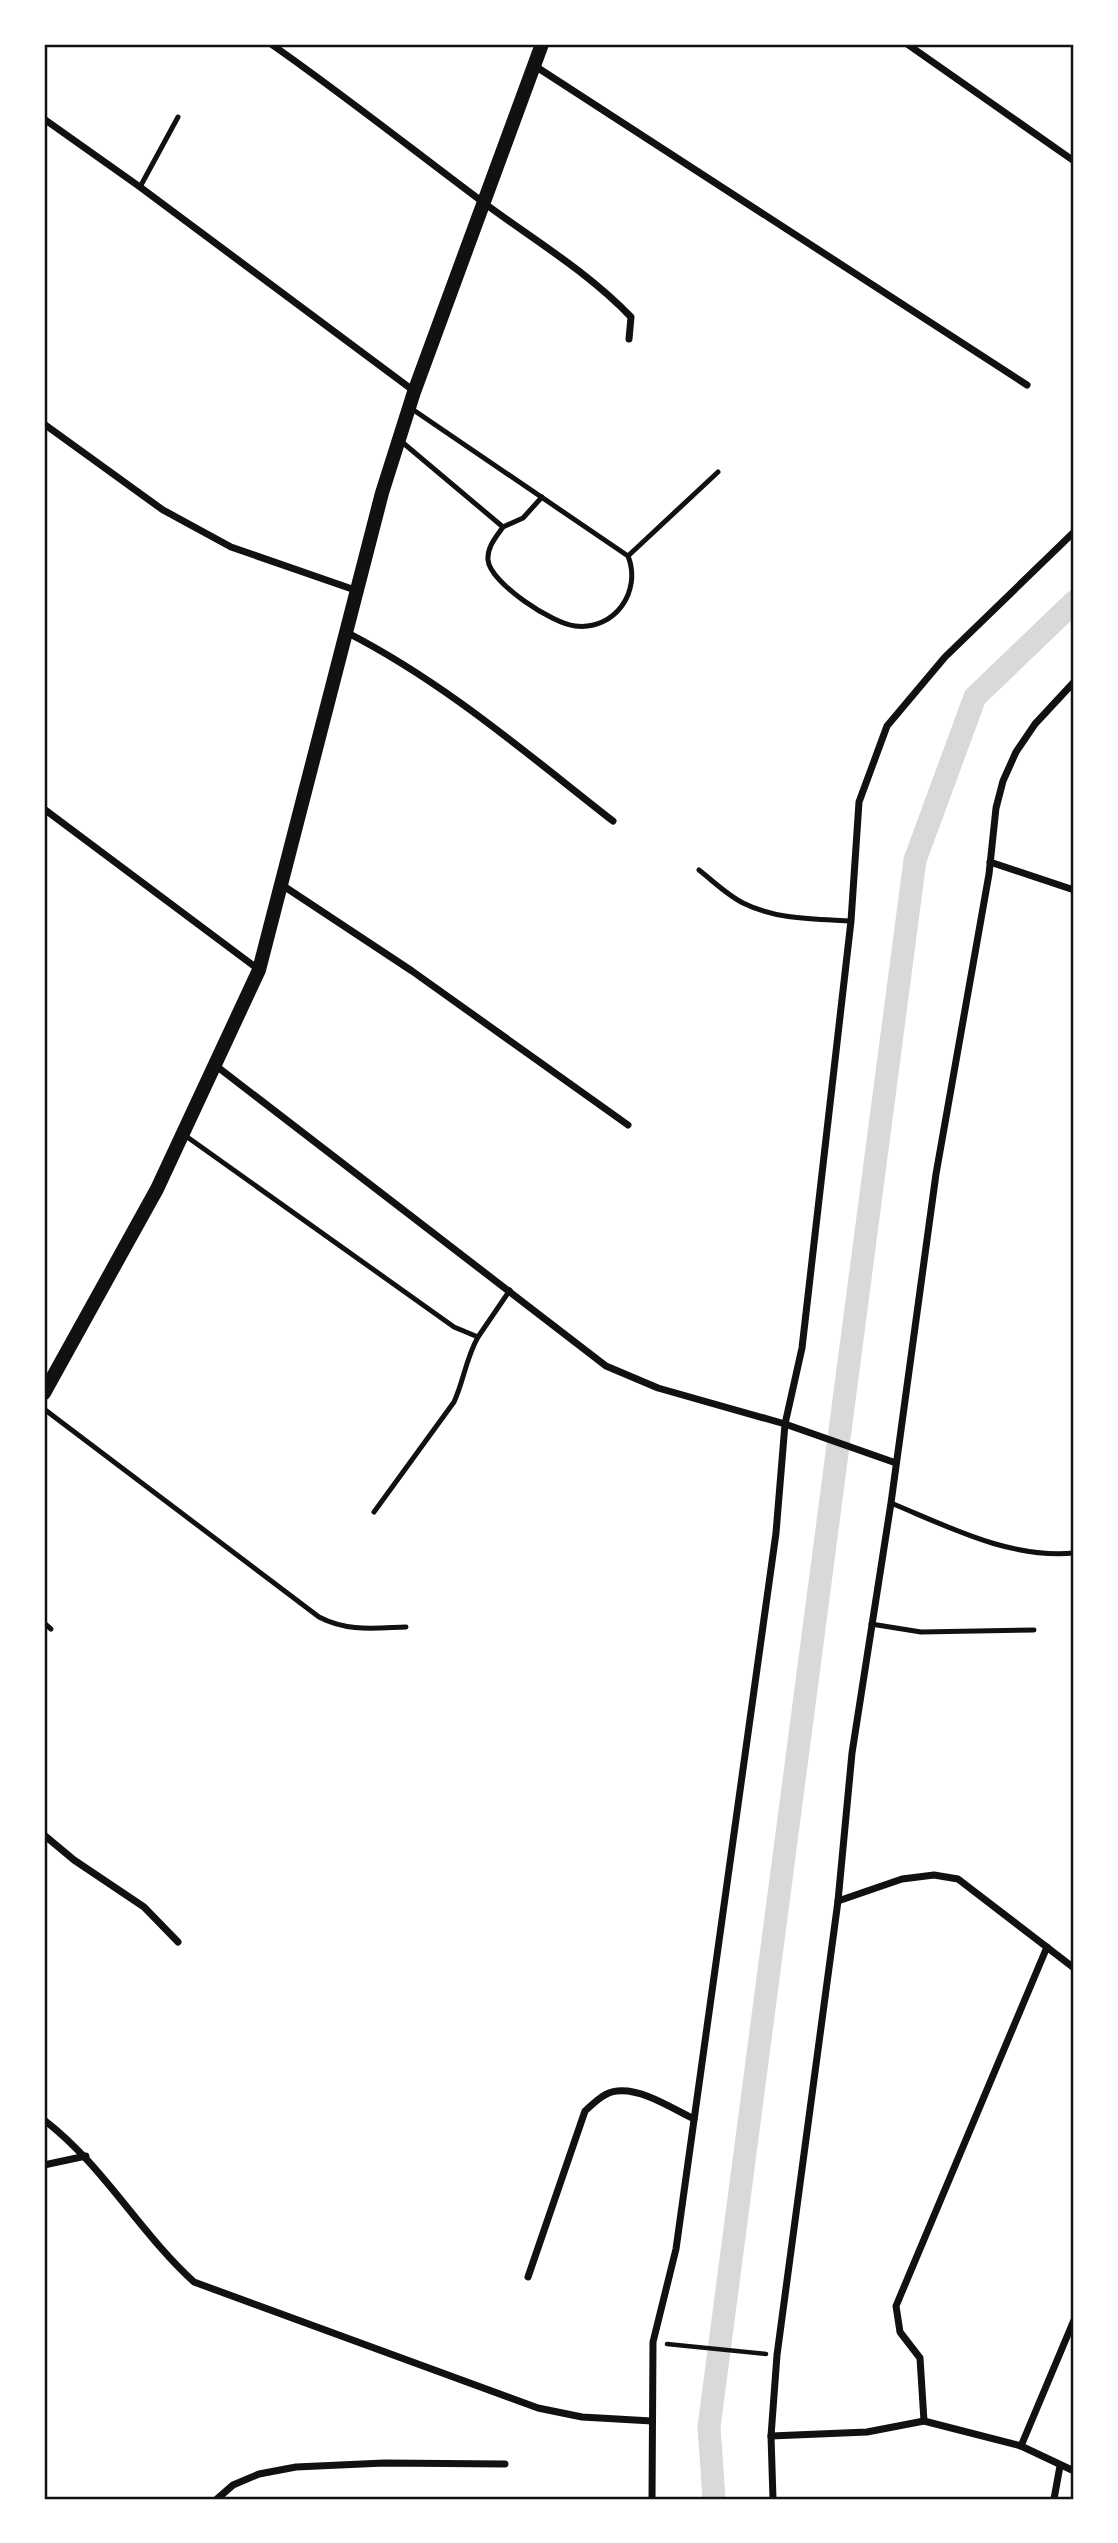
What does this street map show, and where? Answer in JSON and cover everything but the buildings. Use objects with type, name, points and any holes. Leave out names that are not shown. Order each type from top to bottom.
[{"type":"main road","points":[[46,1385],[157,1189],[259,970],[355,590],[399,439],[542,44]]},
{"type":"street","points":[[271,44],[359,105],[484,203],[606,291],[631,317],[629,339]]},
{"type":"street","points":[[907,44],[1074,161]]},
{"type":"street","points":[[534,66],[1027,385]]},
{"type":"street","points":[[44,119],[140,187],[414,392]]},
{"type":"street","points":[[44,424],[163,510],[231,547],[355,590]]},
{"type":"street","points":[[652,2499],[653,2342],[676,2249],[789,1425],[802,1348],[851,921],[859,802],[887,726],[945,657],[1074,532]]},
{"type":"street","points":[[345,631],[408,665],[447,691],[613,821]]},
{"type":"street","points":[[773,2499],[771,2436],[777,2355],[838,1901],[852,1753],[891,1503],[936,1174],[1003,781],[1016,752],[1035,724],[1070,692],[1074,682]]},
{"type":"street","points":[[44,809],[259,970]]},
{"type":"street","points":[[990,862],[1074,890]]},
{"type":"street","points":[[281,885],[412,971],[628,1125]]},
{"type":"street","points":[[215,1065],[606,1366],[658,1388],[789,1425],[896,1463]]},
{"type":"street","points":[[44,1835],[144,1907],[178,1942]]},
{"type":"street","points":[[838,1901],[902,1879],[934,1875],[958,1879],[1074,1968]]},
{"type":"street","points":[[924,2421],[920,2358],[900,2333],[896,2306],[1047,1947]]},
{"type":"street","points":[[528,2277],[585,2111],[600,2097],[617,2091],[646,2097],[694,2119]]},
{"type":"street","points":[[44,2120],[86,2156],[174,2264],[194,2281],[216,2292],[538,2409],[582,2417],[652,2421]]},
{"type":"street","points":[[44,2165],[86,2156]]},
{"type":"street","points":[[1021,2446],[1074,2320]]},
{"type":"street","points":[[771,2436],[867,2432],[924,2421],[1021,2446],[1074,2472]]},
{"type":"street","points":[[218,2499],[233,2485],[259,2473],[296,2467],[384,2463],[505,2464]]},
{"type":"street","points":[[1054,2499],[1060,2466]]},
{"type":"lane","points":[[140,187],[178,117]]},
{"type":"lane","points":[[410,407],[542,497],[628,556],[634,579],[621,608],[594,625],[574,626],[550,617],[521,598],[491,571],[488,554],[503,527],[523,518],[542,497]]},
{"type":"lane","points":[[399,439],[503,527]]},
{"type":"lane","points":[[628,556],[718,472]]},
{"type":"lane","points":[[699,870],[741,902],[765,912],[789,917],[851,921]]},
{"type":"lane","points":[[183,1134],[454,1327],[478,1337]]},
{"type":"lane","points":[[374,1512],[454,1402],[467,1356],[510,1290]]},
{"type":"lane","points":[[44,1409],[319,1617],[337,1626],[355,1629],[406,1627]]},
{"type":"lane","points":[[891,1503],[976,1538],[1015,1549],[1054,1555],[1074,1553]]},
{"type":"lane","points":[[44,1623],[51,1629]]},
{"type":"lane","points":[[871,1624],[921,1632],[1034,1630]]},
{"type":"path","points":[[669,2344],[754,2353]]},
{"type":"waterway","points":[[714,2499],[709,2427],[915,860],[975,697],[1074,602]]}]
